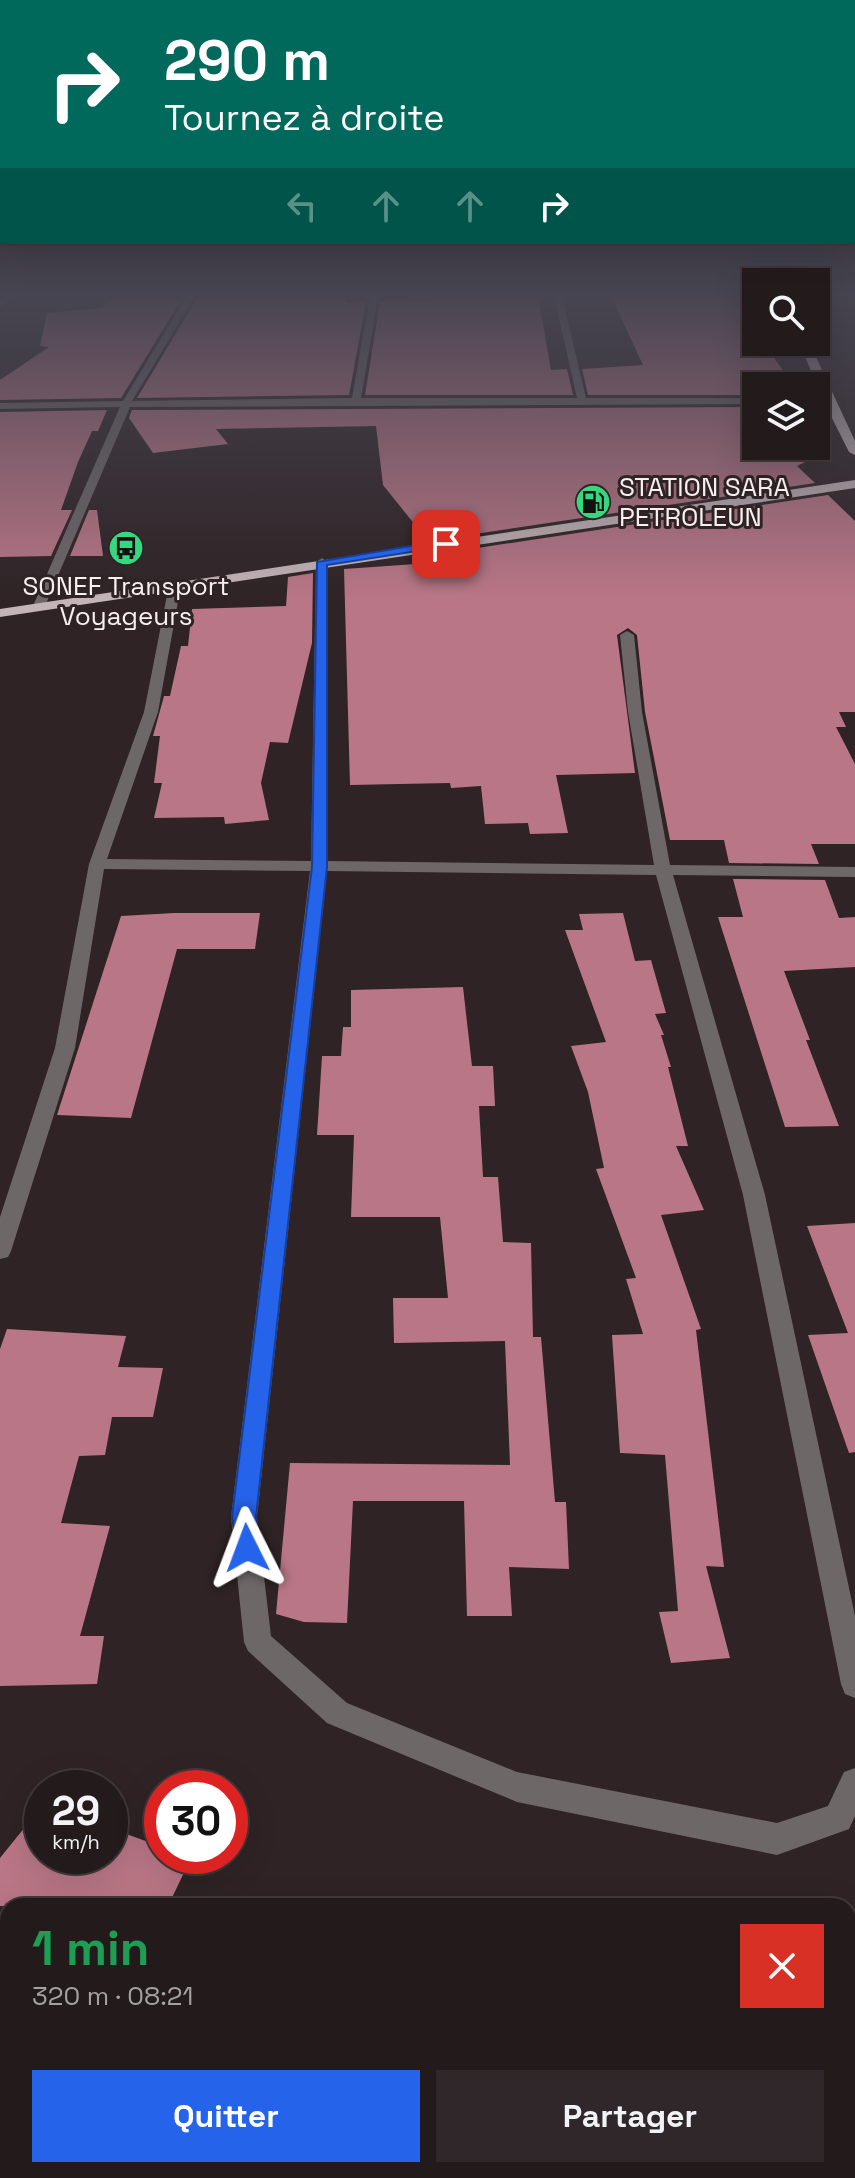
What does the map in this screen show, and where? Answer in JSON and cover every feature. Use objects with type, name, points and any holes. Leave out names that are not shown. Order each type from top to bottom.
[{"type":"highway","points":[[830,404],[855,452]]},
{"type":"highway","points":[[0,613],[855,484]]},
{"type":"street","points":[[39,606],[130,398]]},
{"type":"street","points":[[0,406],[356,401],[742,401]]},
{"type":"street","points":[[322,562],[319,867],[244,1517],[258,1642],[337,1713],[517,1787],[777,1839],[838,1818],[855,1783]]},
{"type":"street","points":[[0,1251],[65,1048],[97,864],[151,712],[175,585]]},
{"type":"street","points":[[627,635],[635,712],[663,871],[754,1195],[855,1684]]},
{"type":"street","points":[[97,864],[855,872]]},
{"type":"building","points":[[0,398],[121,398],[121,398]]},
{"type":"building","points":[[742,407],[742,460],[806,460],[797,466],[815,483],[428,541],[383,485],[376,426],[216,429],[228,444],[153,453],[129,418],[132,410]]},
{"type":"building","points":[[107,410],[98,431],[92,431],[78,462],[61,510],[72,510],[51,556],[0,557],[0,412]]},
{"type":"building","points":[[828,495],[855,521],[855,712],[839,712],[846,727],[836,727],[855,764],[855,844],[811,844],[819,864],[729,863],[724,840],[670,840],[645,712],[637,635],[628,628],[617,635],[635,773],[556,775],[568,833],[530,834],[528,823],[485,824],[481,786],[451,788],[450,783],[350,785],[344,569],[416,564],[415,561],[442,559],[438,554]]},
{"type":"building","points":[[89,510],[97,510],[103,556],[70,556]]},
{"type":"building","points":[[313,573],[312,643],[288,743],[270,742],[261,783],[269,820],[225,824],[224,817],[154,818],[162,783],[154,783],[160,736],[153,736],[164,696],[170,696],[181,646],[188,646],[192,609],[286,606],[288,577]]},
{"type":"building","points":[[733,879],[825,880],[839,918],[855,917],[855,967],[784,971],[839,1126],[785,1127],[718,917],[743,917]]},
{"type":"building","points":[[260,913],[255,949],[177,949],[131,1118],[57,1115],[121,916]]},
{"type":"building","points":[[623,913],[635,961],[651,960],[666,1013],[655,1014],[664,1035],[661,1035],[688,1146],[676,1146],[704,1210],[661,1215],[701,1329],[696,1330],[724,1567],[706,1566],[730,1658],[671,1663],[659,1612],[678,1611],[665,1455],[620,1453],[612,1335],[643,1334],[626,1279],[636,1278],[596,1169],[604,1168],[588,1092],[571,1046],[606,1042],[565,930],[583,930],[579,914]]},
{"type":"building","points":[[463,987],[472,1066],[493,1066],[495,1106],[479,1106],[483,1177],[498,1177],[503,1242],[531,1243],[533,1337],[541,1337],[555,1502],[566,1502],[569,1569],[509,1567],[512,1616],[467,1616],[464,1501],[353,1501],[347,1623],[304,1622],[276,1614],[290,1463],[510,1465],[505,1341],[394,1343],[393,1298],[448,1298],[440,1217],[351,1217],[354,1135],[317,1135],[322,1056],[341,1056],[343,1027],[351,1027],[351,990]]},
{"type":"building","points":[[855,1223],[855,1452],[849,1453],[808,1335],[848,1333],[807,1226]]},
{"type":"building","points":[[7,1329],[126,1336],[118,1367],[163,1368],[153,1417],[112,1417],[105,1455],[79,1456],[61,1523],[110,1526],[80,1636],[104,1636],[97,1684],[0,1686],[0,1349]]},
{"type":"building","points":[[24,1828],[24,1874],[128,1874],[128,1835],[144,1840],[144,1874],[183,1874],[172,1898],[0,1898],[0,1858]]},
{"type":"place","name":"STATION SARA PETROLEUN","points":[[593,502]]},
{"type":"place","name":"SONEF Transport Voyageurs","points":[[126,548]]},
{"type":"route","points":[[247,1548],[244,1517],[319,867],[322,562],[446,544]]}]
